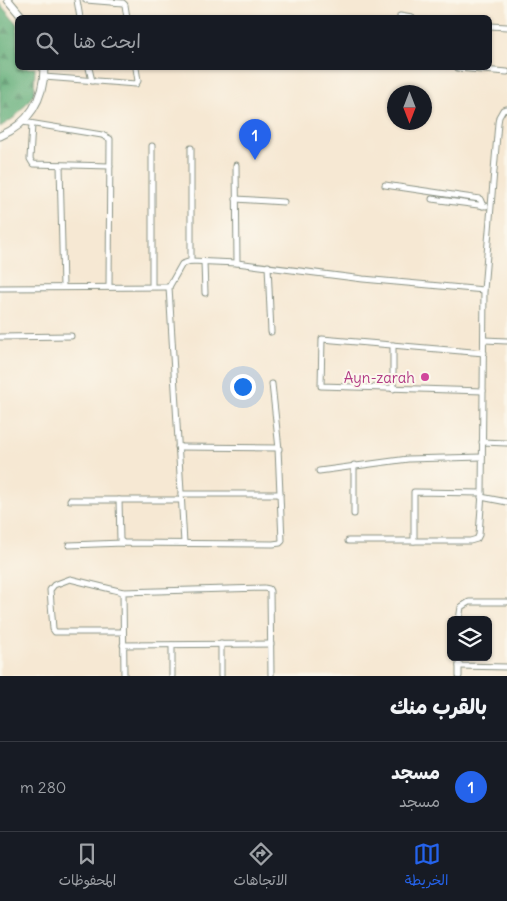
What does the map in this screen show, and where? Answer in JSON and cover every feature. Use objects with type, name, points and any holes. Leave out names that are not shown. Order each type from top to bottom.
[{"type":"main road","points":[[8,0],[20,15]]},
{"type":"main road","points":[[0,136],[23,122],[35,108],[42,92],[44,70]]},
{"type":"street","points":[[77,0],[80,15]]},
{"type":"street","points":[[86,0],[123,3],[127,15]]},
{"type":"street","points":[[492,26],[507,28]]},
{"type":"street","points":[[89,70],[92,81]]},
{"type":"street","points":[[44,77],[136,84],[138,81],[136,70]]},
{"type":"street","points":[[482,70],[507,72]]},
{"type":"street","points":[[348,541],[470,541],[477,539],[482,495],[486,254],[498,123],[501,112],[507,109]]},
{"type":"street","points":[[23,122],[107,136],[111,142],[109,287]]},
{"type":"street","points":[[32,124],[31,163],[110,166]]},
{"type":"street","points":[[152,146],[152,286]]},
{"type":"street","points":[[191,148],[191,261]]},
{"type":"street","points":[[60,165],[63,287]]},
{"type":"street","points":[[236,165],[237,263]]},
{"type":"street","points":[[385,185],[480,199],[483,206]]},
{"type":"street","points":[[236,199],[284,202]]},
{"type":"street","points":[[432,199],[491,207]]},
{"type":"street","points":[[184,543],[169,287],[182,264],[191,261],[237,263],[330,275],[484,290]]},
{"type":"street","points":[[204,262],[205,293]]},
{"type":"street","points":[[268,266],[271,332]]},
{"type":"street","points":[[0,288],[169,287]]},
{"type":"street","points":[[0,337],[71,336]]},
{"type":"street","points":[[483,391],[321,386],[322,340],[484,353]]},
{"type":"street","points":[[484,340],[507,341]]},
{"type":"street","points":[[393,345],[393,388]]},
{"type":"street","points":[[69,545],[280,543],[283,538],[279,449],[272,384]]},
{"type":"street","points":[[482,442],[507,443]]},
{"type":"street","points":[[178,447],[272,447],[279,449]]},
{"type":"street","points":[[319,471],[408,459],[482,456]]},
{"type":"street","points":[[354,465],[354,514]]},
{"type":"street","points":[[414,541],[414,492],[482,495],[507,502]]},
{"type":"street","points":[[70,500],[280,494]]},
{"type":"street","points":[[120,500],[120,540],[123,543]]},
{"type":"street","points":[[123,632],[55,632],[53,629],[50,590],[54,585],[70,578],[123,592],[267,588],[270,591],[271,676]]},
{"type":"street","points":[[123,592],[124,676]]},
{"type":"street","points":[[460,616],[461,607],[469,602],[507,602]]},
{"type":"street","points":[[172,644],[172,676]]},
{"type":"street","points":[[221,644],[221,676]]},
{"type":"street","points":[[123,645],[271,644]]},
{"type":"street","points":[[459,661],[459,676]]},
{"type":"street","points":[[459,666],[507,667]]},
{"type":"green space","points":[[0,4],[15,22],[15,70],[35,70],[34,94],[15,117],[0,127]]},
{"type":"place","name":"مسجد","points":[[255,160]]},
{"type":"place","name":"Ayn-zarah","points":[[425,377]]}]
